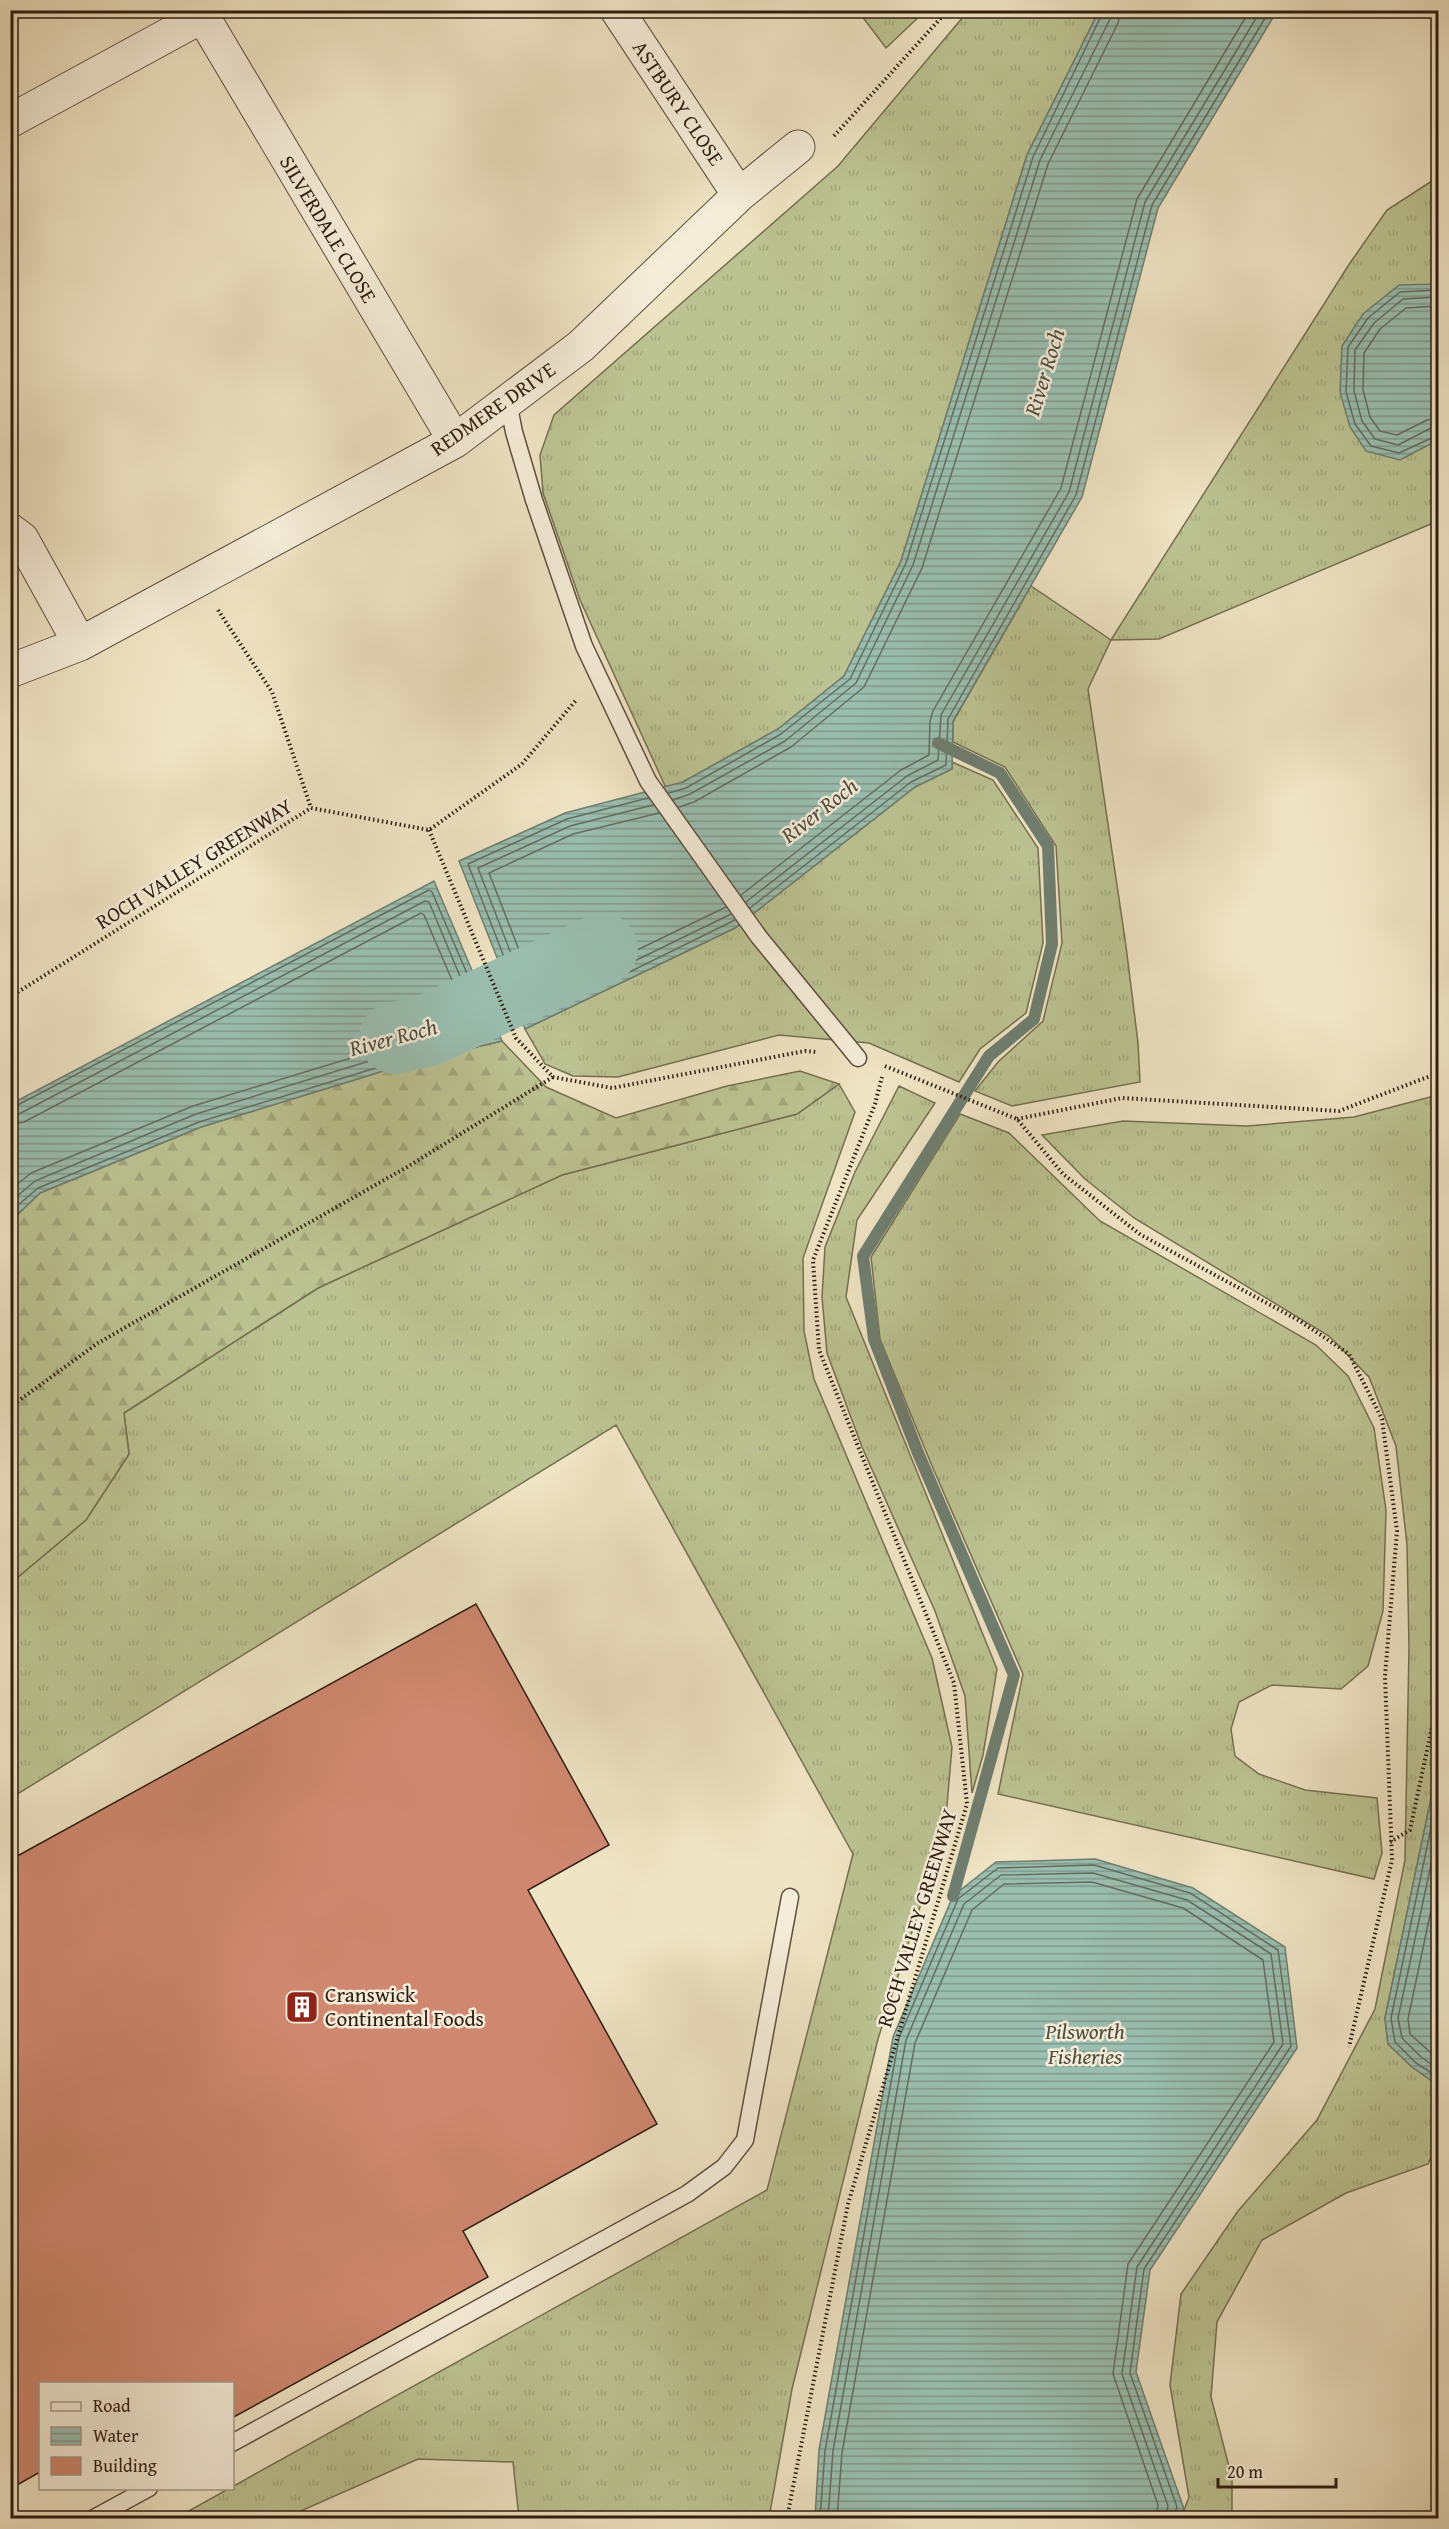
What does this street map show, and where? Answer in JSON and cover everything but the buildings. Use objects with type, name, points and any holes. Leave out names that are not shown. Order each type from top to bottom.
[{"type":"street","name":"ASTBURY CLOSE","points":[[617,10],[739,195]]},
{"type":"street","name":"SILVERDALE CLOSE","points":[[10,121],[200,14],[455,441]]},
{"type":"street","name":"REDMERE DRIVE","points":[[10,671],[80,644],[455,441],[581,346],[739,195],[798,147]]},
{"type":"street","points":[[10,530],[22,538],[80,644]]},
{"type":"lane","points":[[508,402],[514,432],[534,500],[584,646],[648,781],[759,936],[858,1058]]},
{"type":"lane","points":[[234,2442],[687,2194],[724,2167],[745,2140],[790,1897]]},
{"type":"lane","points":[[94,2518],[145,2490]]},
{"type":"path","points":[[840,131],[948,10]]},
{"type":"path","points":[[197,579],[272,692],[311,808]]},
{"type":"path","points":[[597,675],[522,764],[429,830],[516,1038],[553,1077],[612,1088],[805,1051],[858,1058]]},
{"type":"path","name":"ROCH VALLEY GREENWAY","points":[[10,997],[311,808],[429,830]]},
{"type":"path","name":"ROCH VALLEY GREENWAY","points":[[787,2518],[848,2204],[967,1804],[954,1683],[819,1350],[813,1260],[875,1104],[885,1066],[1017,1119]]},
{"type":"path","points":[[1349,2047],[1392,1860],[1385,1676],[1397,1531],[1382,1419],[1349,1354],[1300,1322],[1141,1235],[1063,1174],[1017,1119],[1122,1098],[1339,1111],[1438,1072]]},
{"type":"path","points":[[10,1407],[98,1343],[407,1167],[553,1077]]},
{"type":"path","points":[[1390,1842],[1410,1830],[1435,1713],[1438,1708]]},
{"type":"green space","points":[[858,11],[925,11],[886,48]]},
{"type":"green space","points":[[968,11],[1099,11],[1027,155],[901,561],[844,676],[778,729],[683,782],[666,788],[580,600],[543,493],[540,455],[554,415],[838,166]]},
{"type":"green space","points":[[1438,177],[1438,521],[1159,639],[1111,640],[1350,263],[1387,210]]},
{"type":"green space","points":[[1031,586],[1111,640],[1088,689],[1126,946],[1138,1043],[1140,1082],[1012,1106],[975,1091],[998,1062],[1043,1021],[1062,943],[1056,846],[1005,767],[953,742],[953,722]]},
{"type":"green space","points":[[952,762],[993,780],[1038,848],[1043,943],[1026,1013],[980,1049],[959,1082],[869,1043],[779,1035],[618,1077],[573,1076],[545,1064],[525,1029],[735,928],[915,787],[952,769]]},
{"type":"green space","points":[[502,1041],[546,1087],[616,1118],[727,1086],[800,1071],[839,1084],[797,1114],[562,1175],[318,1288],[124,1413],[129,1454],[86,1520],[11,1583],[11,1221],[40,1193],[201,1127],[416,1061]]},
{"type":"green space","points":[[839,1084],[855,1112],[803,1258],[804,1331],[814,1379],[932,1658],[952,1747],[945,1828],[878,2039],[792,2389],[769,2518],[519,2518],[513,2462],[418,2459],[285,2518],[176,2518],[226,2490],[234,2490],[234,2486],[767,2190],[853,1854],[616,1425],[11,1798],[11,1583],[86,1520],[129,1454],[124,1413],[318,1288],[562,1175],[797,1114]]},
{"type":"green space","points":[[899,1086],[935,1103],[857,1220],[846,1297],[997,1669],[983,1755],[972,1793],[965,1696],[935,1611],[862,1447],[827,1353],[822,1297],[825,1247],[855,1172]]},
{"type":"green space","points":[[1438,1095],[1438,1765],[1385,2018],[1388,2044],[1412,2067],[1438,2083],[1438,2142],[1428,2164],[1346,2193],[1262,2240],[1217,2322],[1211,2397],[1232,2478],[1232,2518],[1181,2518],[1189,2497],[1170,2385],[1181,2294],[1238,2211],[1317,2120],[1375,2009],[1405,1860],[1409,1647],[1407,1545],[1396,1446],[1369,1377],[1329,1336],[1134,1218],[1085,1179],[1042,1135],[1123,1121],[1247,1126],[1354,1117]]},
{"type":"green space","points":[[960,1114],[1009,1133],[1100,1221],[1316,1345],[1348,1376],[1374,1428],[1386,1510],[1383,1611],[1368,1666],[1341,1689],[1272,1685],[1239,1702],[1231,1729],[1235,1756],[1259,1774],[1305,1790],[1377,1798],[1382,1853],[1374,1879],[998,1794],[1023,1674],[932,1466],[880,1339],[871,1257]]},
{"type":"water","points":[[1099,11],[1277,11],[1158,208],[1082,497],[953,721],[952,769],[915,787],[735,928],[525,1029],[459,861],[565,813],[683,782],[778,729],[844,676],[901,561],[1027,155]]},
{"type":"water","points":[[1438,284],[1438,440],[1400,460],[1366,451],[1350,427],[1340,392],[1342,346],[1363,314],[1399,285]]},
{"type":"water","points":[[434,881],[502,1041],[416,1061],[201,1127],[40,1193],[11,1221],[11,1104]]},
{"type":"water","points":[[1438,1765],[1438,2083],[1435,2083],[1412,2067],[1388,2044],[1385,2018]]},
{"type":"water","name":"Pilsworth Fisheries","points":[[1095,1859],[1193,1888],[1285,1947],[1297,2048],[1150,2270],[1136,2372],[1184,2509],[1177,2518],[815,2518],[819,2450],[893,2037],[953,1896],[996,1862]]},
{"type":"waterway","points":[[938,743],[1000,773],[1048,846],[1052,944],[1034,1019],[989,1056],[863,1256],[874,1339],[918,1453],[1014,1675],[953,1896]]},
{"type":"waterway","name":"River Roch","points":[[395,1038],[429,1030],[602,949]]},
{"type":"place","name":"Cranswick Continental Foods","points":[[302,2007]]}]
